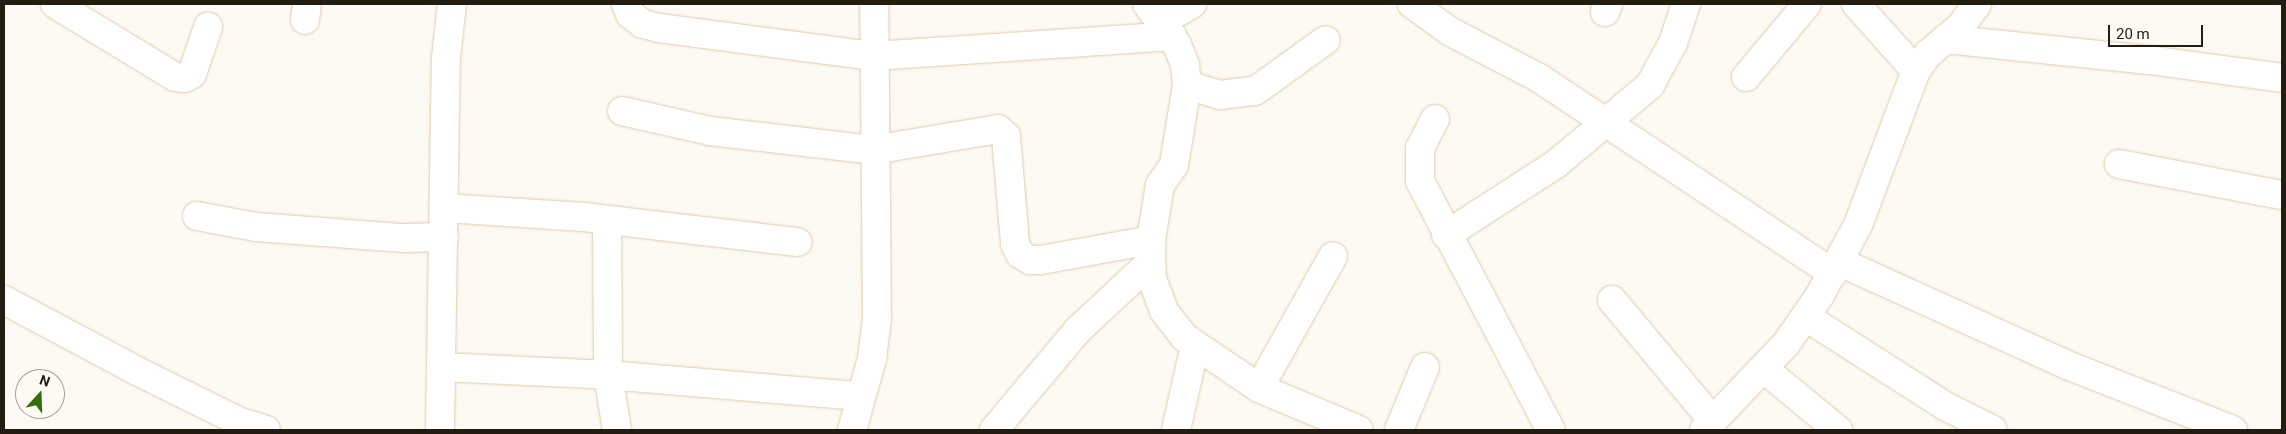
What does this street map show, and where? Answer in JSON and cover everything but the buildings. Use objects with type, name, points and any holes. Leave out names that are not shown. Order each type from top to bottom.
[{"type":"street","points":[[55,4],[175,76],[184,78],[192,74],[208,26]]},
{"type":"street","points":[[440,430],[446,58],[452,4]]},
{"type":"street","points":[[626,4],[630,14],[644,24],[659,28],[873,56],[1160,21],[1192,4]]},
{"type":"street","points":[[852,430],[859,396],[872,359],[877,318],[873,150],[874,4]]},
{"type":"street","points":[[1412,4],[1451,32],[1539,78],[1607,124],[1836,268],[2067,365],[2233,430]]},
{"type":"street","points":[[1446,235],[1541,174],[1607,124],[1650,85],[1673,43],[1686,4]]},
{"type":"street","points":[[1746,77],[1808,4]]},
{"type":"street","points":[[1856,4],[1916,71]]},
{"type":"street","points":[[1612,300],[1709,426],[1764,369],[1806,317],[1836,268],[1872,190],[1916,71],[1928,54],[1966,20],[1977,4]]},
{"type":"street","points":[[1160,21],[1185,65],[1187,85],[1174,165],[1160,185],[1151,252],[1164,311],[1184,337],[1260,388],[1343,427]]},
{"type":"street","points":[[1945,39],[2132,58],[2282,78]]},
{"type":"street","points":[[1187,85],[1220,95],[1255,91],[1326,40]]},
{"type":"street","points":[[622,111],[710,131],[873,150],[998,129],[1006,136],[1015,244],[1020,254],[1030,260],[1041,260],[1151,252]]},
{"type":"street","points":[[1435,119],[1426,132],[1418,164],[1420,181],[1446,235],[1551,430]]},
{"type":"street","points":[[2119,164],[2282,195]]},
{"type":"street","points":[[445,208],[607,220],[798,242]]},
{"type":"street","points":[[197,216],[256,227],[404,238],[444,237]]},
{"type":"street","points":[[607,220],[608,375],[617,430]]},
{"type":"street","points":[[994,430],[1077,331],[1151,252]]},
{"type":"street","points":[[1260,388],[1333,256]]},
{"type":"street","points":[[4,300],[137,371],[240,422],[266,430]]},
{"type":"street","points":[[1806,317],[1947,407],[1993,430]]},
{"type":"street","points":[[1176,430],[1196,346]]},
{"type":"street","points":[[441,366],[608,375],[859,396]]},
{"type":"street","points":[[1399,430],[1425,367]]},
{"type":"street","points":[[1764,369],[1838,430]]}]
